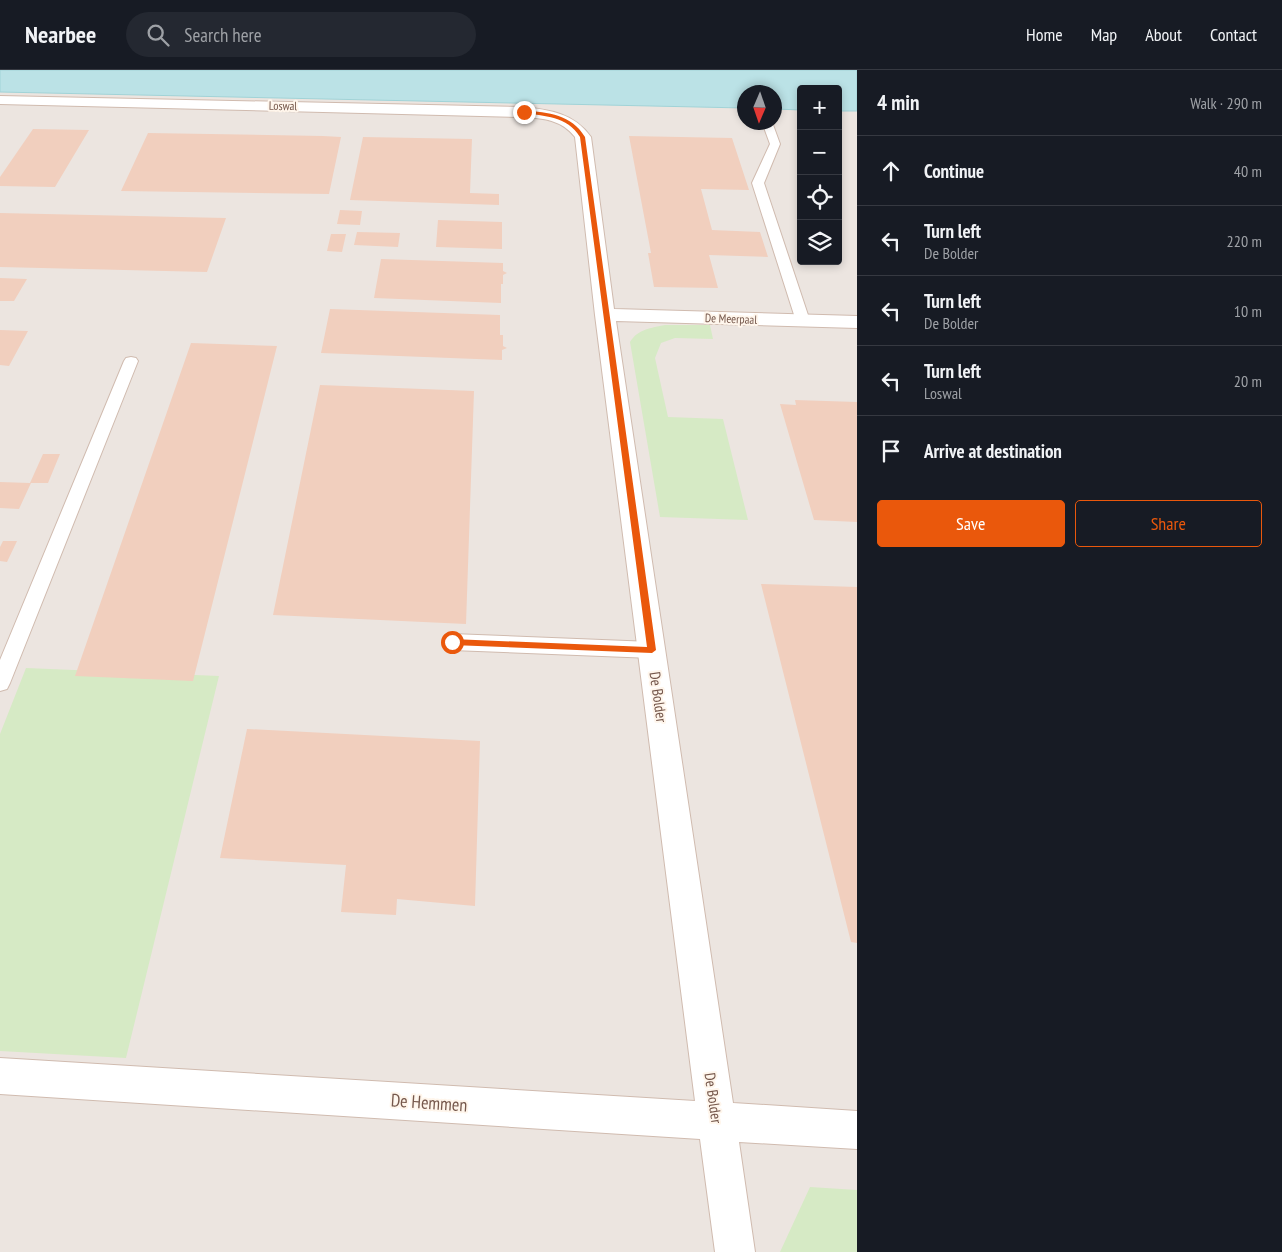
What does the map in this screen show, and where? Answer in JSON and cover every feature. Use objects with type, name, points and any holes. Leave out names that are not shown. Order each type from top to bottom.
[{"type":"street","name":"Loswal","points":[[6,105],[524,112],[546,114],[565,120]]},
{"type":"street","name":"De Bolder","points":[[565,120],[576,127],[583,137],[605,315],[735,1252]]},
{"type":"street","name":"De Meerpaal","points":[[605,315],[857,322]]},
{"type":"street","name":"De Hemmen","points":[[0,1076],[857,1130]]},
{"type":"lane","points":[[770,130],[775,144],[758,182],[803,321]]},
{"type":"lane","points":[[0,683],[131,361]]},
{"type":"lane","points":[[452,642],[652,650]]},
{"type":"shaded area","points":[[0,85],[737,103],[737,130],[782,130],[782,103],[797,104],[797,265],[842,265],[842,105],[857,105],[857,1252],[0,1252]]},
{"type":"green space","points":[[665,325],[710,325],[713,339],[675,338],[661,343],[655,358],[668,417],[723,419],[748,520],[660,517],[630,342],[641,332]]},
{"type":"green space","points":[[26,668],[219,676],[126,1058],[0,1051],[0,734]]},
{"type":"green space","points":[[810,1187],[857,1190],[857,1252],[780,1252]]},
{"type":"water","points":[[0,70],[857,70],[857,111],[842,111],[842,85],[797,85],[797,110],[782,109],[782,85],[737,85],[737,108],[0,92]]},
{"type":"building","points":[[33,129],[89,130],[55,187],[0,186],[0,177]]},
{"type":"building","points":[[148,133],[341,137],[329,194],[121,191]]},
{"type":"building","points":[[629,136],[732,138],[749,190],[701,189],[712,230],[760,232],[768,257],[709,255],[718,288],[654,287],[648,253],[651,253]]},
{"type":"building","points":[[363,137],[472,139],[470,193],[499,194],[499,205],[350,200]]},
{"type":"building","points":[[340,210],[362,211],[360,225],[337,224]]},
{"type":"building","points":[[0,213],[226,218],[207,272],[0,267]]},
{"type":"building","points":[[438,220],[502,222],[502,249],[436,247]]},
{"type":"building","points":[[357,232],[400,233],[398,247],[354,245]]},
{"type":"building","points":[[331,234],[346,234],[342,252],[327,251]]},
{"type":"building","points":[[381,259],[503,263],[503,271],[507,273],[503,275],[503,284],[501,284],[501,303],[374,298]]},
{"type":"building","points":[[0,278],[27,279],[14,301],[0,301]]},
{"type":"building","points":[[330,309],[500,315],[500,335],[503,335],[503,346],[507,348],[502,350],[502,360],[321,353]]},
{"type":"building","points":[[0,330],[28,331],[9,366],[0,365]]},
{"type":"building","points":[[191,343],[277,346],[193,681],[75,676]]},
{"type":"building","points":[[320,385],[474,391],[466,624],[273,615]]},
{"type":"building","points":[[795,400],[857,402],[857,522],[814,520],[780,404],[796,405]]},
{"type":"building","points":[[43,454],[60,454],[48,483],[31,483],[19,509],[0,508],[0,482],[30,483]]},
{"type":"building","points":[[3,541],[17,541],[7,562],[0,561],[0,547]]},
{"type":"building","points":[[761,584],[857,587],[857,943],[851,942]]},
{"type":"building","points":[[247,729],[480,741],[475,906],[397,899],[396,915],[341,912],[346,865],[220,858]]},
{"type":"route","points":[[452,642],[652,650],[605,315],[583,137],[576,127],[565,120],[546,114],[524,112]]}]
